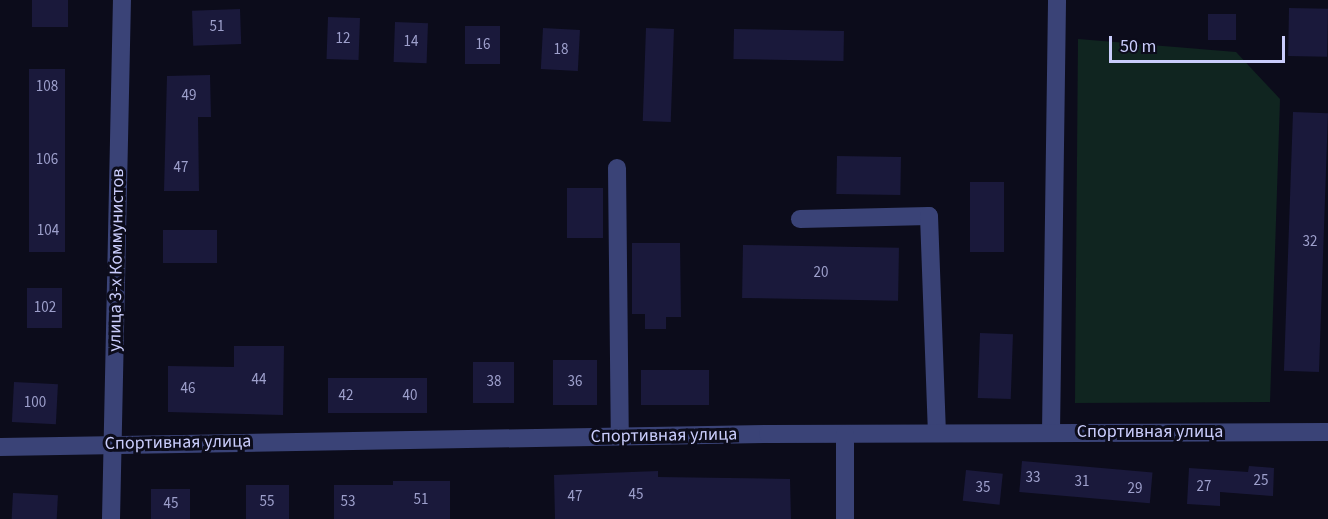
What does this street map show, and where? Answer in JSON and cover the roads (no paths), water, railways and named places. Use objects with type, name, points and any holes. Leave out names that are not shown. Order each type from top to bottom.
[{"type":"street","name":"улица 3-х Коммунистов","points":[[111,519],[122,0]]},
{"type":"street","points":[[1051,432],[1057,0]]},
{"type":"street","points":[[617,168],[620,436]]},
{"type":"street","points":[[800,219],[929,216],[938,434]]},
{"type":"street","name":"Спортивная улица","points":[[0,447],[620,436],[1328,432]]},
{"type":"street","points":[[845,434],[845,519]]}]
